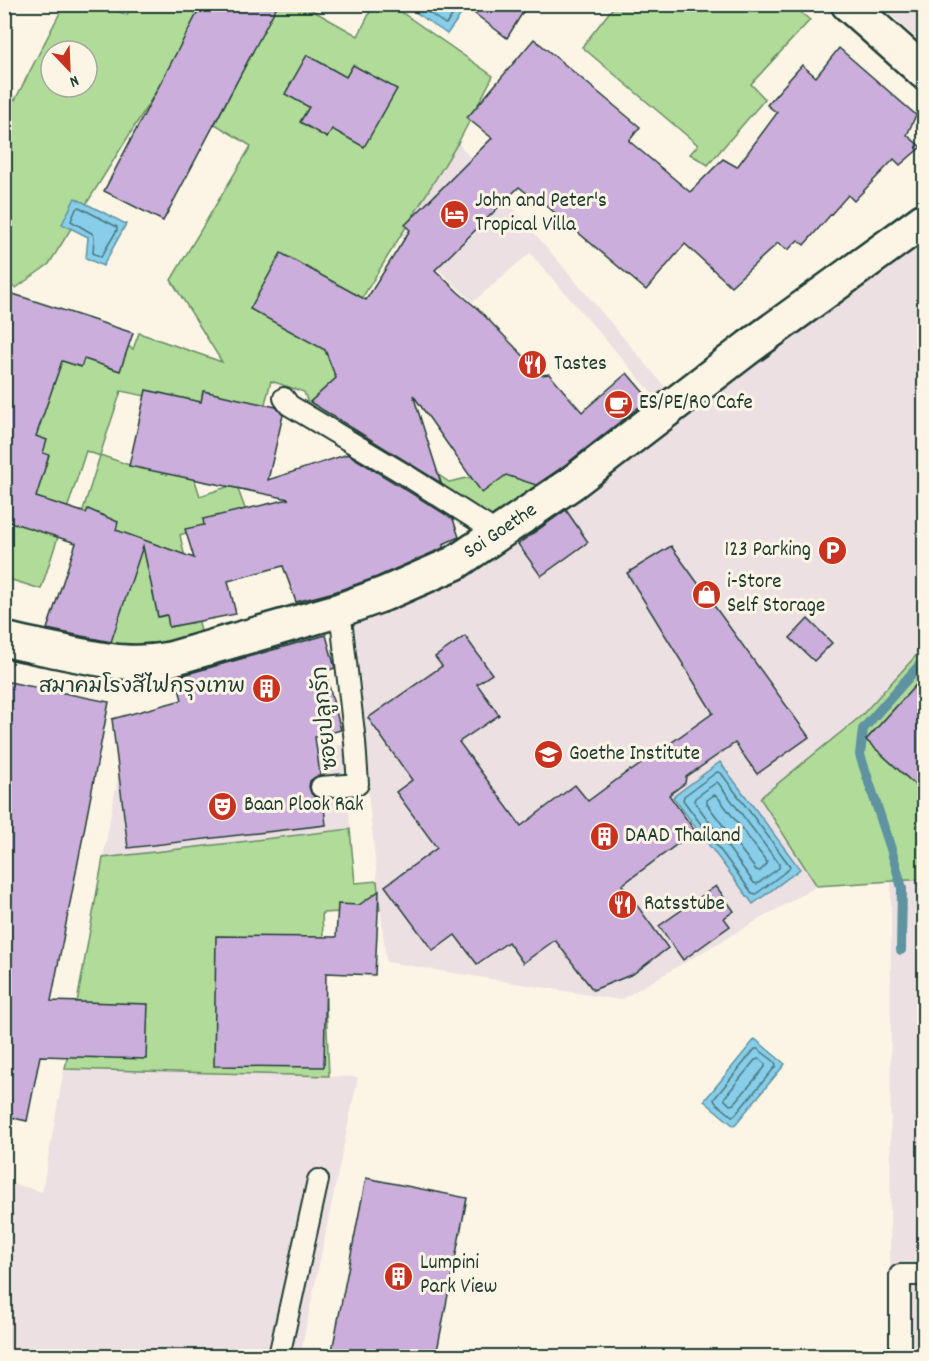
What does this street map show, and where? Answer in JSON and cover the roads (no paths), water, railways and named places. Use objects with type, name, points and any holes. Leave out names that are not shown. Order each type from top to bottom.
[{"type":"street","points":[[848,4],[924,72]]},
{"type":"street","name":"Soi Goethe","points":[[4,639],[119,663],[150,663],[340,610],[384,594],[455,563],[572,483],[749,347],[924,220]]},
{"type":"lane","points":[[284,398],[290,405],[499,534]]},
{"type":"lane","name":"ซอยปลูกรัก","points":[[321,788],[358,784],[340,610]]},
{"type":"lane","points":[[279,1356],[318,1180]]},
{"type":"lane","points":[[900,1356],[900,1275],[924,1275]]},
{"type":"water","points":[[405,5],[468,5],[447,34]]},
{"type":"water","points":[[75,198],[126,224],[103,266],[86,258],[88,237],[62,224]]},
{"type":"water","points":[[720,762],[800,869],[753,904],[673,797]]},
{"type":"water","points":[[755,1039],[785,1064],[734,1126],[704,1101]]},
{"type":"waterway","points":[[901,950],[902,888],[860,755],[863,729],[924,660]]},
{"type":"place","name":"John and Peter's Tropical Villa","points":[[454,214]]},
{"type":"place","name":"Tastes","points":[[533,365]]},
{"type":"place","name":"ES/PE/RO Cafe","points":[[618,404]]},
{"type":"place","name":"123 Parking","points":[[832,551]]},
{"type":"place","name":"i-Store Self Storage","points":[[706,595]]},
{"type":"place","name":"สมาคมโรงสีไฟกรุงเทพ","points":[[266,688]]},
{"type":"place","name":"Goethe Institute","points":[[548,755]]},
{"type":"place","name":"Baan Plook Rak","points":[[223,806]]},
{"type":"place","name":"DAAD Thailand","points":[[604,837]]},
{"type":"place","name":"Ratsstube","points":[[623,905]]},
{"type":"place","name":"Lumpini Park View","points":[[399,1276]]}]
